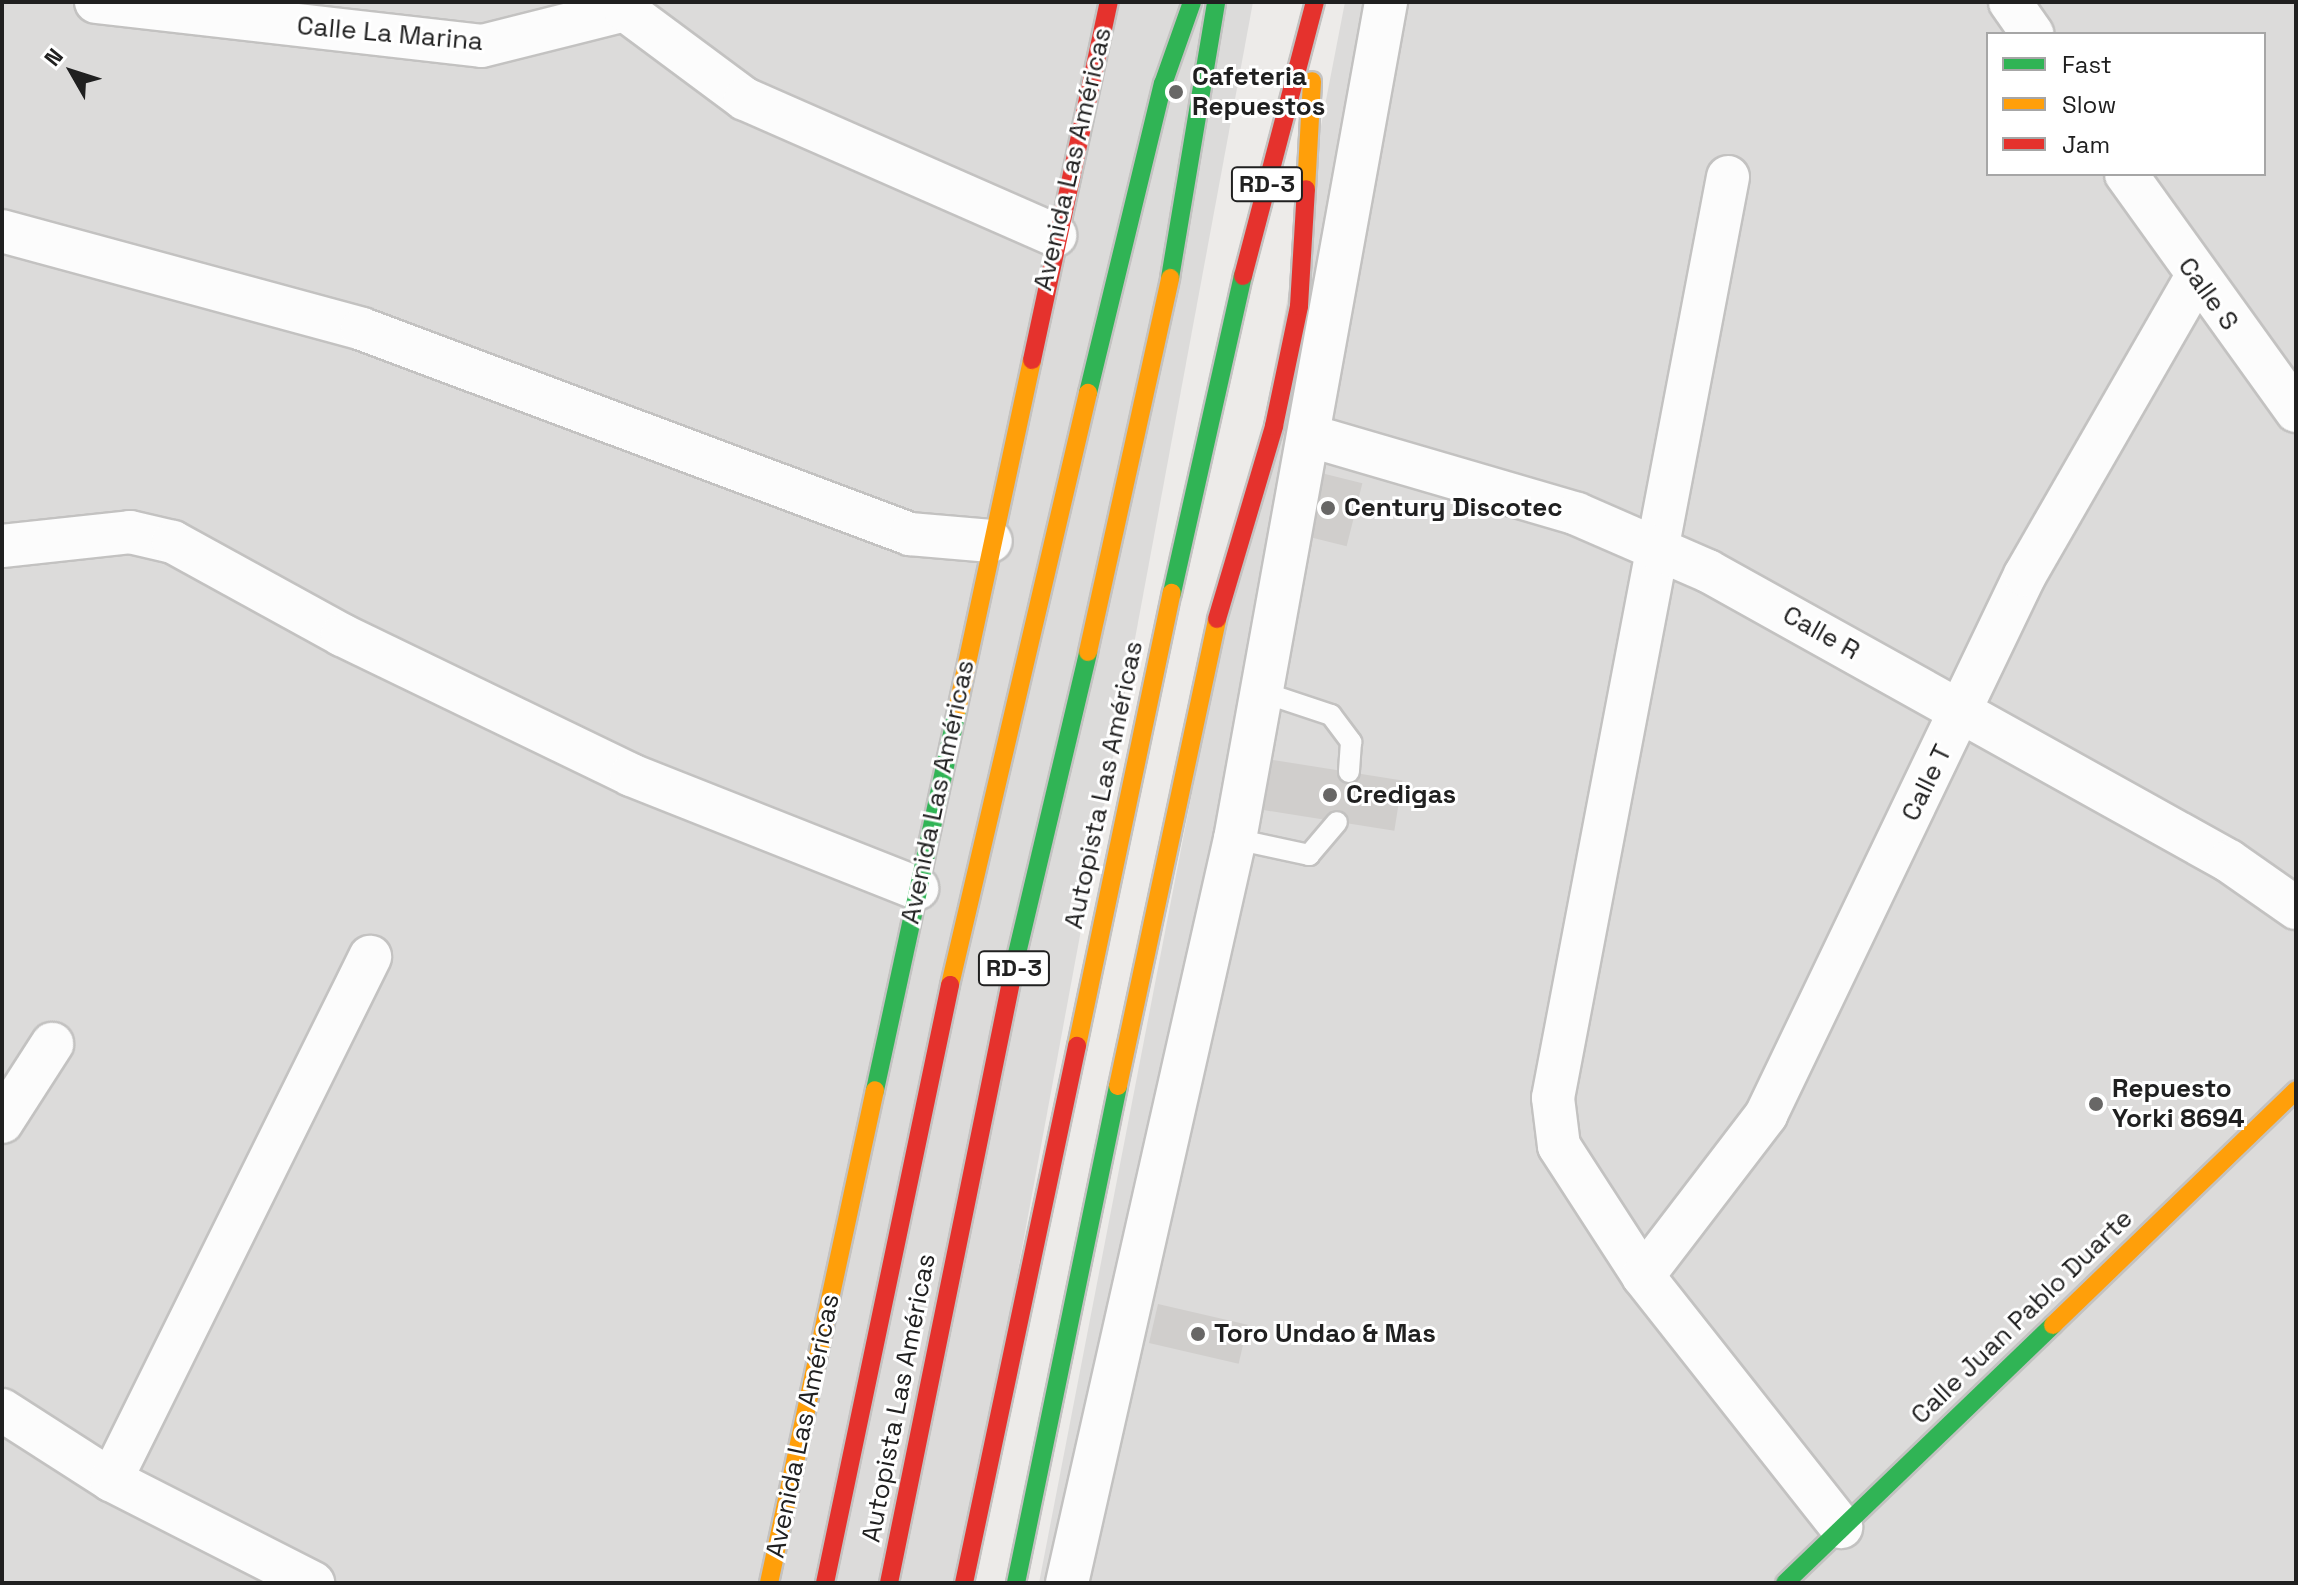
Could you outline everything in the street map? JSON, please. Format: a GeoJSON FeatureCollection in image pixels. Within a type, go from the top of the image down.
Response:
{"type":"FeatureCollection","features":[{"type":"Feature","properties":{"kind":"main road","name":"Avenida Las Américas"},"geometry":{"type":"LineString","coordinates":[[769,1583],[1055,235],[1109,2]]}},
{"type":"Feature","properties":{"kind":"main road"},"geometry":{"type":"LineString","coordinates":[[825,1583],[982,833],[1163,84],[1192,2]]}},
{"type":"Feature","properties":{"kind":"main road","name":"Autopista Las Américas"},"geometry":{"type":"LineString","coordinates":[[889,1583],[998,1034],[1157,356],[1216,2]]}},
{"type":"Feature","properties":{"kind":"main road"},"geometry":{"type":"LineString","coordinates":[[1016,1583],[1211,638],[1274,426],[1299,306],[1314,4]]}},
{"type":"Feature","properties":{"kind":"main road","name":"Autopista Las Américas"},"geometry":{"type":"LineString","coordinates":[[964,1583],[1219,367],[1314,4]]}},
{"type":"Feature","properties":{"kind":"main road","name":"Calle Juan Pablo Duarte"},"geometry":{"type":"LineString","coordinates":[[1785,1583],[2296,1090]]}},
{"type":"Feature","properties":{"kind":"street","name":"Calle La Marina"},"geometry":{"type":"LineString","coordinates":[[96,2],[482,46],[620,6],[745,99],[1055,235]]}},
{"type":"Feature","properties":{"kind":"street"},"geometry":{"type":"LineString","coordinates":[[1067,1583],[1235,839],[1259,691],[1311,436],[1386,2]]}},
{"type":"Feature","properties":{"kind":"street"},"geometry":{"type":"LineString","coordinates":[[2010,2],[2031,32]]}},
{"type":"Feature","properties":{"kind":"street","name":"Calle S"},"geometry":{"type":"LineString","coordinates":[[2127,176],[2196,278],[2296,411]]}},
{"type":"Feature","properties":{"kind":"street"},"geometry":{"type":"LineString","coordinates":[[1728,177],[1661,550],[1553,1098],[1559,1146],[1643,1276],[1841,1527]]}},
{"type":"Feature","properties":{"kind":"street"},"geometry":{"type":"LineString","coordinates":[[2,231],[362,329],[910,534],[991,541]]}},
{"type":"Feature","properties":{"kind":"street","name":"Calle T"},"geometry":{"type":"LineString","coordinates":[[1643,1276],[1766,1115],[1961,714],[2025,575],[2196,278]]}},
{"type":"Feature","properties":{"kind":"street","name":"Calle R"},"geometry":{"type":"LineString","coordinates":[[1311,436],[1577,514],[1661,550],[2229,861],[2296,908]]}},
{"type":"Feature","properties":{"kind":"street"},"geometry":{"type":"LineString","coordinates":[[2,546],[130,532],[173,542],[342,635],[631,775],[917,888]]}},
{"type":"Feature","properties":{"kind":"street"},"geometry":{"type":"LineString","coordinates":[[111,1480],[370,957]]}},
{"type":"Feature","properties":{"kind":"street"},"geometry":{"type":"LineString","coordinates":[[2,1122],[52,1044]]}},
{"type":"Feature","properties":{"kind":"street"},"geometry":{"type":"LineString","coordinates":[[2,1410],[111,1480],[313,1583]]}},
{"type":"Feature","properties":{"kind":"lane"},"geometry":{"type":"LineString","coordinates":[[1259,691],[1331,715],[1351,742],[1349,772]]}},
{"type":"Feature","properties":{"kind":"lane"},"geometry":{"type":"LineString","coordinates":[[1235,839],[1309,855],[1337,822]]}},
{"type":"Feature","properties":{"kind":"shaded area"},"geometry":{"type":"Polygon","coordinates":[[[2,2],[1253,2],[960,1583],[2,1583],[2,2]]]}},
{"type":"Feature","properties":{"kind":"shaded area"},"geometry":{"type":"Polygon","coordinates":[[[1345,2],[2296,2],[2296,1583],[1039,1583],[1345,2]]]}},
{"type":"Feature","properties":{"kind":"building","name":"Century Discotec"},"geometry":{"type":"Polygon","coordinates":[[[1309,470],[1362,483],[1347,546],[1293,533],[1309,470]]]}},
{"type":"Feature","properties":{"kind":"building","name":"Credigas"},"geometry":{"type":"Polygon","coordinates":[[[1267,759],[1402,780],[1394,831],[1259,809],[1267,759]]]}},
{"type":"Feature","properties":{"kind":"building","name":"Toro Undao & Mas"},"geometry":{"type":"Polygon","coordinates":[[[1158,1304],[1248,1325],[1239,1364],[1149,1343],[1158,1304]]]}},
{"type":"Feature","properties":{"kind":"traffic: fast"},"geometry":{"type":"LineString","coordinates":[[1088,393],[1163,84],[1192,2]]}},
{"type":"Feature","properties":{"kind":"traffic: fast"},"geometry":{"type":"LineString","coordinates":[[1170,278],[1216,2]]}},
{"type":"Feature","properties":{"kind":"traffic: fast"},"geometry":{"type":"LineString","coordinates":[[1172,593],[1243,276]]}},
{"type":"Feature","properties":{"kind":"traffic: fast"},"geometry":{"type":"LineString","coordinates":[[1015,962],[1088,652]]}},
{"type":"Feature","properties":{"kind":"traffic: fast"},"geometry":{"type":"LineString","coordinates":[[875,1090],[957,710]]}},
{"type":"Feature","properties":{"kind":"traffic: fast"},"geometry":{"type":"LineString","coordinates":[[1016,1583],[1118,1086]]}},
{"type":"Feature","properties":{"kind":"traffic: fast"},"geometry":{"type":"LineString","coordinates":[[1785,1583],[2053,1325]]}},
{"type":"Feature","properties":{"kind":"traffic: slow"},"geometry":{"type":"LineString","coordinates":[[1306,189],[1312,81]]}},
{"type":"Feature","properties":{"kind":"traffic: slow"},"geometry":{"type":"LineString","coordinates":[[1088,652],[1170,278]]}},
{"type":"Feature","properties":{"kind":"traffic: slow"},"geometry":{"type":"LineString","coordinates":[[957,710],[1032,360]]}},
{"type":"Feature","properties":{"kind":"traffic: slow"},"geometry":{"type":"LineString","coordinates":[[950,985],[1088,393]]}},
{"type":"Feature","properties":{"kind":"traffic: slow"},"geometry":{"type":"LineString","coordinates":[[1077,1046],[1172,593]]}},
{"type":"Feature","properties":{"kind":"traffic: slow"},"geometry":{"type":"LineString","coordinates":[[1118,1086],[1217,619]]}},
{"type":"Feature","properties":{"kind":"traffic: slow"},"geometry":{"type":"LineString","coordinates":[[769,1583],[875,1090]]}},
{"type":"Feature","properties":{"kind":"traffic: slow"},"geometry":{"type":"LineString","coordinates":[[2053,1325],[2296,1090]]}},
{"type":"Feature","properties":{"kind":"traffic: jam"},"geometry":{"type":"LineString","coordinates":[[1032,360],[1109,2]]}},
{"type":"Feature","properties":{"kind":"traffic: jam"},"geometry":{"type":"LineString","coordinates":[[1243,276],[1315,2]]}},
{"type":"Feature","properties":{"kind":"traffic: jam"},"geometry":{"type":"LineString","coordinates":[[1217,619],[1274,426],[1299,306],[1306,189]]}},
{"type":"Feature","properties":{"kind":"traffic: jam"},"geometry":{"type":"LineString","coordinates":[[889,1583],[1015,962]]}},
{"type":"Feature","properties":{"kind":"traffic: jam"},"geometry":{"type":"LineString","coordinates":[[825,1583],[950,985]]}},
{"type":"Feature","properties":{"kind":"traffic: jam"},"geometry":{"type":"LineString","coordinates":[[964,1583],[1077,1046]]}},
{"type":"Feature","properties":{"kind":"place","name":"Cafeteria Repuestos"},"geometry":{"type":"Point","coordinates":[1176,92]}},
{"type":"Feature","properties":{"kind":"place","name":"Century Discotec"},"geometry":{"type":"Point","coordinates":[1328,508]}},
{"type":"Feature","properties":{"kind":"place","name":"Credigas"},"geometry":{"type":"Point","coordinates":[1330,795]}},
{"type":"Feature","properties":{"kind":"place","name":"Repuesto Yorki 8694"},"geometry":{"type":"Point","coordinates":[2096,1104]}},
{"type":"Feature","properties":{"kind":"place","name":"Toro Undao & Mas"},"geometry":{"type":"Point","coordinates":[1198,1334]}}]}
